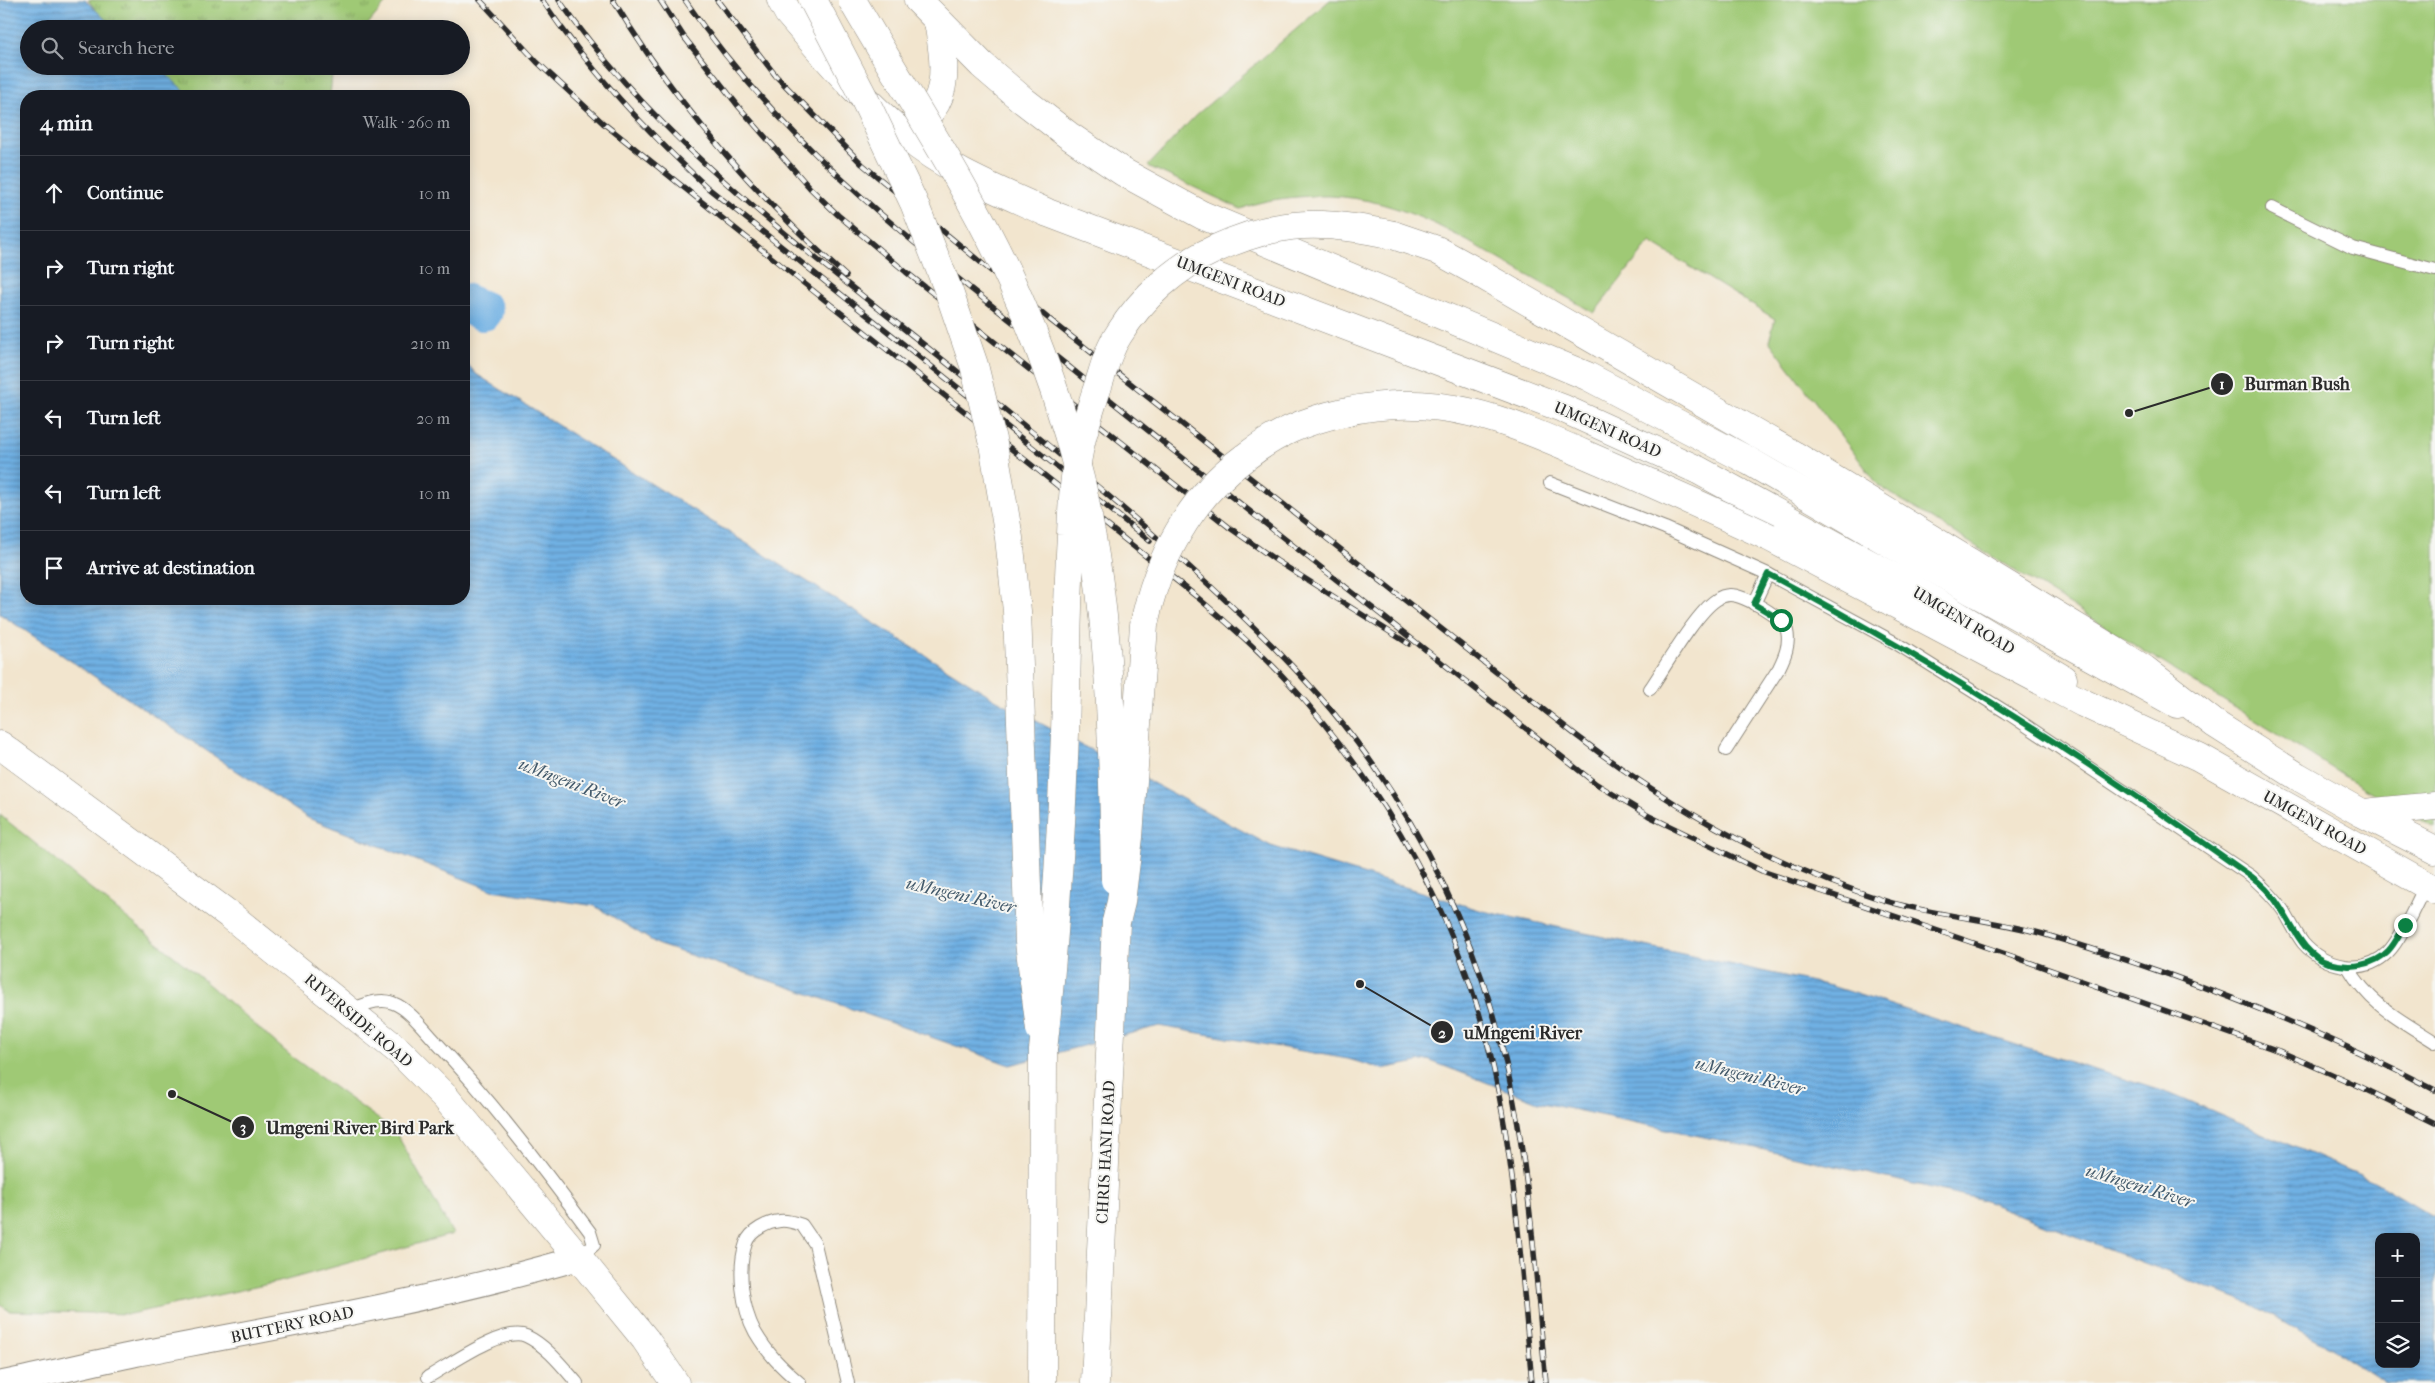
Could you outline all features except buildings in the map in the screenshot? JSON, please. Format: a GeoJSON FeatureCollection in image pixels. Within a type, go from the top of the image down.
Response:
{"type":"FeatureCollection","features":[{"type":"Feature","properties":{"kind":"main road","name":"UMGENI ROAD"},"geometry":{"type":"LineString","coordinates":[[780,0],[788,13],[850,86],[908,138],[950,166],[1048,213],[1562,408],[1698,470],[1901,582],[2064,680],[2431,888]]}},
{"type":"Feature","properties":{"kind":"main road"},"geometry":{"type":"LineString","coordinates":[[813,0],[864,98],[914,203],[949,292],[974,365],[993,444],[1009,538],[1017,611],[1029,942],[1043,1050]]}},
{"type":"Feature","properties":{"kind":"main road"},"geometry":{"type":"LineString","coordinates":[[852,0],[957,177],[1010,280],[1041,356],[1081,479],[1099,580],[1106,644],[1112,729],[1116,922]]}},
{"type":"Feature","properties":{"kind":"main road","name":"UMGENI ROAD"},"geometry":{"type":"LineString","coordinates":[[918,0],[982,65],[1024,101],[1068,135],[1131,177],[1202,215],[1587,376],[1749,461],[2014,614],[2215,724],[2297,776],[2362,813],[2435,850]]}},
{"type":"Feature","properties":{"kind":"main road"},"geometry":{"type":"LineString","coordinates":[[908,138],[934,106],[942,87],[943,56],[938,22]]}},
{"type":"Feature","properties":{"kind":"main road"},"geometry":{"type":"LineString","coordinates":[[1042,1383],[1043,1050],[1055,921],[1065,731],[1067,597],[1077,465],[1086,425],[1107,356],[1119,334],[1140,306],[1163,283],[1199,257],[1241,238],[1271,229],[1303,224],[1332,225],[1393,236],[1437,250],[1794,455],[2144,669],[2215,724]]}},
{"type":"Feature","properties":{"kind":"main road"},"geometry":{"type":"LineString","coordinates":[[1116,922],[1125,870],[1144,625],[1149,599],[1166,554],[1202,496],[1234,465],[1280,433],[1316,419],[1385,405],[1419,404],[1465,410],[1494,418],[1703,505],[1769,537],[2075,699],[2199,757]]}},
{"type":"Feature","properties":{"kind":"main road","name":"RIVERSIDE ROAD"},"geometry":{"type":"LineString","coordinates":[[0,744],[231,916],[400,1052],[445,1097],[579,1258],[646,1339],[675,1383]]}},
{"type":"Feature","properties":{"kind":"main road"},"geometry":{"type":"LineString","coordinates":[[2362,813],[2435,806]]}},
{"type":"Feature","properties":{"kind":"main road","name":"CHRIS HANI ROAD"},"geometry":{"type":"LineString","coordinates":[[1095,1383],[1116,922]]}},
{"type":"Feature","properties":{"kind":"street","name":"BUTTERY ROAD"},"geometry":{"type":"LineString","coordinates":[[3,1383],[316,1320],[522,1274],[579,1258]]}},
{"type":"Feature","properties":{"kind":"lane"},"geometry":{"type":"LineString","coordinates":[[2272,208],[2353,248],[2435,270]]}},
{"type":"Feature","properties":{"kind":"lane"},"geometry":{"type":"LineString","coordinates":[[1550,483],[1665,528],[1768,574],[1894,642],[1998,707],[2206,844],[2264,888],[2284,913],[2302,942],[2318,958],[2329,963],[2348,967],[2379,960],[2389,950],[2431,888]]}},
{"type":"Feature","properties":{"kind":"lane"},"geometry":{"type":"LineString","coordinates":[[1754,604],[1768,574]]}},
{"type":"Feature","properties":{"kind":"lane"},"geometry":{"type":"LineString","coordinates":[[1650,689],[1705,608],[1724,596],[1731,595],[1754,604],[1781,620],[1787,631],[1788,644],[1780,668],[1726,750]]}},
{"type":"Feature","properties":{"kind":"lane"},"geometry":{"type":"LineString","coordinates":[[2348,967],[2358,985],[2377,1004],[2435,1042]]}},
{"type":"Feature","properties":{"kind":"lane"},"geometry":{"type":"LineString","coordinates":[[800,1383],[777,1364],[754,1331],[745,1302],[741,1274],[746,1241],[762,1226],[781,1220],[802,1225],[815,1244],[848,1383]]}},
{"type":"Feature","properties":{"kind":"lane"},"geometry":{"type":"LineString","coordinates":[[428,1377],[487,1343],[511,1334],[524,1335],[538,1344],[577,1383]]}},
{"type":"Feature","properties":{"kind":"green space"},"geometry":{"type":"Polygon","coordinates":[[[88,0],[388,0],[371,20],[104,20],[88,0]]]}},
{"type":"Feature","properties":{"kind":"green space"},"geometry":{"type":"Polygon","coordinates":[[[1330,0],[2435,0],[2435,828],[2364,788],[1879,486],[1769,341],[1775,319],[1650,242],[1594,313],[1457,236],[1408,212],[1356,198],[1327,196],[1275,200],[1241,209],[1148,166],[1195,116],[1330,0]]]}},
{"type":"Feature","properties":{"kind":"green space"},"geometry":{"type":"Polygon","coordinates":[[[149,75],[332,75],[331,90],[161,90],[149,75]]]}},
{"type":"Feature","properties":{"kind":"green space"},"geometry":{"type":"Polygon","coordinates":[[[0,815],[201,978],[292,1057],[395,1131],[453,1234],[283,1281],[130,1314],[10,1311],[0,1305],[0,815]]]}},
{"type":"Feature","properties":{"kind":"water"},"geometry":{"type":"Polygon","coordinates":[[[0,0],[85,0],[106,20],[20,20],[20,75],[167,75],[183,90],[20,90],[20,605],[470,605],[470,367],[476,374],[995,699],[1271,846],[1483,911],[1831,986],[2171,1094],[2374,1181],[2435,1217],[2435,1383],[2386,1383],[2341,1354],[2253,1305],[1979,1199],[1756,1148],[1538,1102],[1428,1060],[1382,1069],[1348,1059],[1159,1026],[1010,1065],[795,989],[659,945],[595,906],[492,890],[308,818],[0,614],[0,0]]]}},
{"type":"Feature","properties":{"kind":"waterway"},"geometry":{"type":"LineString","coordinates":[[470,306],[483,311]]}},
{"type":"Feature","properties":{"kind":"railway"},"geometry":{"type":"LineString","coordinates":[[480,0],[537,62],[603,123],[1221,617],[1288,682],[1357,767],[1388,813],[1416,860],[1461,960],[1479,1013],[1501,1105],[1513,1184],[1532,1383]]}},
{"type":"Feature","properties":{"kind":"railway"},"geometry":{"type":"LineString","coordinates":[[542,0],[579,51],[619,98],[708,188],[1150,541]]}},
{"type":"Feature","properties":{"kind":"railway"},"geometry":{"type":"LineString","coordinates":[[559,0],[597,50],[679,140],[769,220],[1044,442],[1173,552],[1280,653],[1329,708],[1374,766],[1393,794],[1428,854],[1458,916],[1483,980],[1493,1013],[1505,1058],[1522,1150],[1546,1383]]}},
{"type":"Feature","properties":{"kind":"railway"},"geometry":{"type":"LineString","coordinates":[[613,0],[663,76],[719,147],[780,213],[846,276]]}},
{"type":"Feature","properties":{"kind":"railway"},"geometry":{"type":"LineString","coordinates":[[660,0],[684,37],[739,107],[810,188],[838,215],[906,272],[1230,528],[1277,561],[1409,644]]}},
{"type":"Feature","properties":{"kind":"railway"},"geometry":{"type":"LineString","coordinates":[[685,0],[725,54],[768,105],[814,153],[862,198],[963,283],[1595,783],[1649,816],[1762,871],[2003,953],[2279,1051],[2359,1086],[2435,1123]]}},
{"type":"Feature","properties":{"kind":"railway"},"geometry":{"type":"LineString","coordinates":[[717,0],[776,76],[862,164],[1049,319],[1577,736],[1649,787],[1724,832],[1764,852],[1844,887],[1905,906],[2043,934],[2193,983],[2291,1022],[2388,1066],[2435,1090]]}},
{"type":"Feature","properties":{"kind":"place","name":"Burman Bush"},"geometry":{"type":"Point","coordinates":[2129,413]}},
{"type":"Feature","properties":{"kind":"place","name":"uMngeni River"},"geometry":{"type":"Point","coordinates":[1360,984]}},
{"type":"Feature","properties":{"kind":"place","name":"Umgeni River Bird Park"},"geometry":{"type":"Point","coordinates":[172,1094]}},
{"type":"Feature","properties":{"kind":"route"},"geometry":{"type":"LineString","coordinates":[[1781,620],[1754,604],[1768,574],[1894,642],[2006,712],[2252,876],[2272,896],[2302,942],[2318,958],[2329,963],[2348,967],[2379,960],[2389,950],[2405,925]]}}]}
